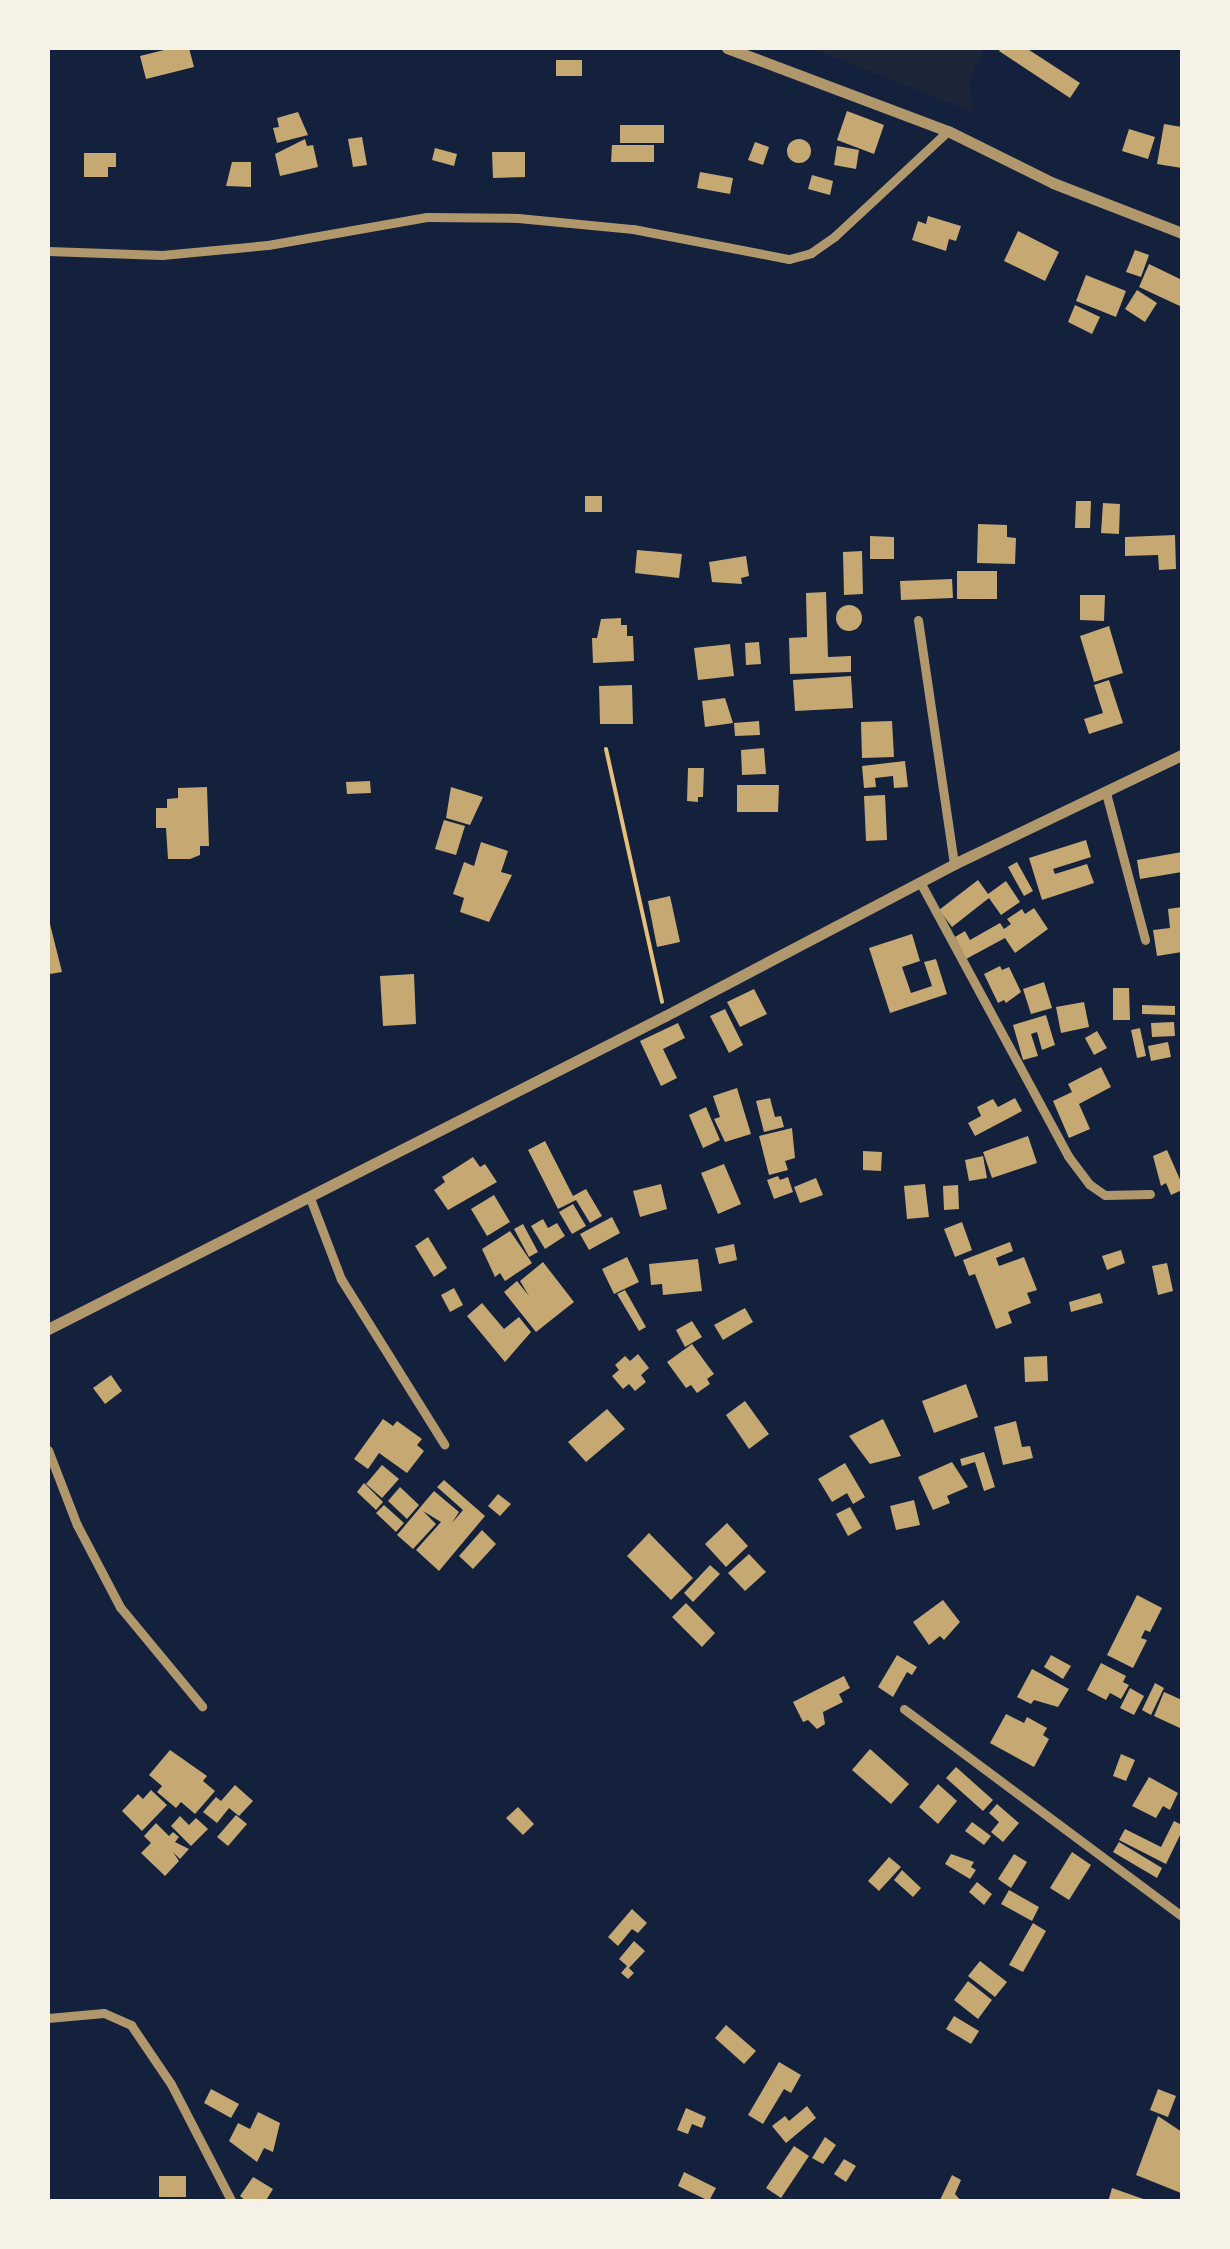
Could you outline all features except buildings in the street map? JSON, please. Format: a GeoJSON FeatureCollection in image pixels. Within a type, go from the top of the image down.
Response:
{"type":"FeatureCollection","features":[{"type":"Feature","properties":{"kind":"street"},"geometry":{"type":"LineString","coordinates":[[727,48],[948,131],[1053,183],[1182,233]]}},
{"type":"Feature","properties":{"kind":"street"},"geometry":{"type":"LineString","coordinates":[[48,251],[162,254],[320,238],[427,216],[500,217],[633,229],[789,259],[811,252],[835,236],[948,131]]}},
{"type":"Feature","properties":{"kind":"street"},"geometry":{"type":"LineString","coordinates":[[918,620],[954,864]]}},
{"type":"Feature","properties":{"kind":"street"},"geometry":{"type":"LineString","coordinates":[[48,1329],[665,1016],[954,864],[1182,755]]}},
{"type":"Feature","properties":{"kind":"street"},"geometry":{"type":"LineString","coordinates":[[1106,793],[1144,940]]}},
{"type":"Feature","properties":{"kind":"street"},"geometry":{"type":"LineString","coordinates":[[920,882],[1079,1170],[1106,1195],[1150,1194]]}},
{"type":"Feature","properties":{"kind":"street"},"geometry":{"type":"LineString","coordinates":[[310,1198],[341,1279],[444,1444]]}},
{"type":"Feature","properties":{"kind":"street"},"geometry":{"type":"LineString","coordinates":[[48,1450],[77,1526],[120,1607],[145,1642],[202,1706]]}},
{"type":"Feature","properties":{"kind":"street"},"geometry":{"type":"LineString","coordinates":[[904,1709],[1182,1916]]}},
{"type":"Feature","properties":{"kind":"street"},"geometry":{"type":"LineString","coordinates":[[48,2018],[104,2013],[131,2025],[171,2084],[232,2202]]}},
{"type":"Feature","properties":{"kind":"path"},"geometry":{"type":"LineString","coordinates":[[606,749],[665,1016]]}},
{"type":"Feature","properties":{"kind":"shaded area"},"geometry":{"type":"Polygon","coordinates":[[[811,48],[985,48],[969,81],[973,112],[811,48]]]}}]}
